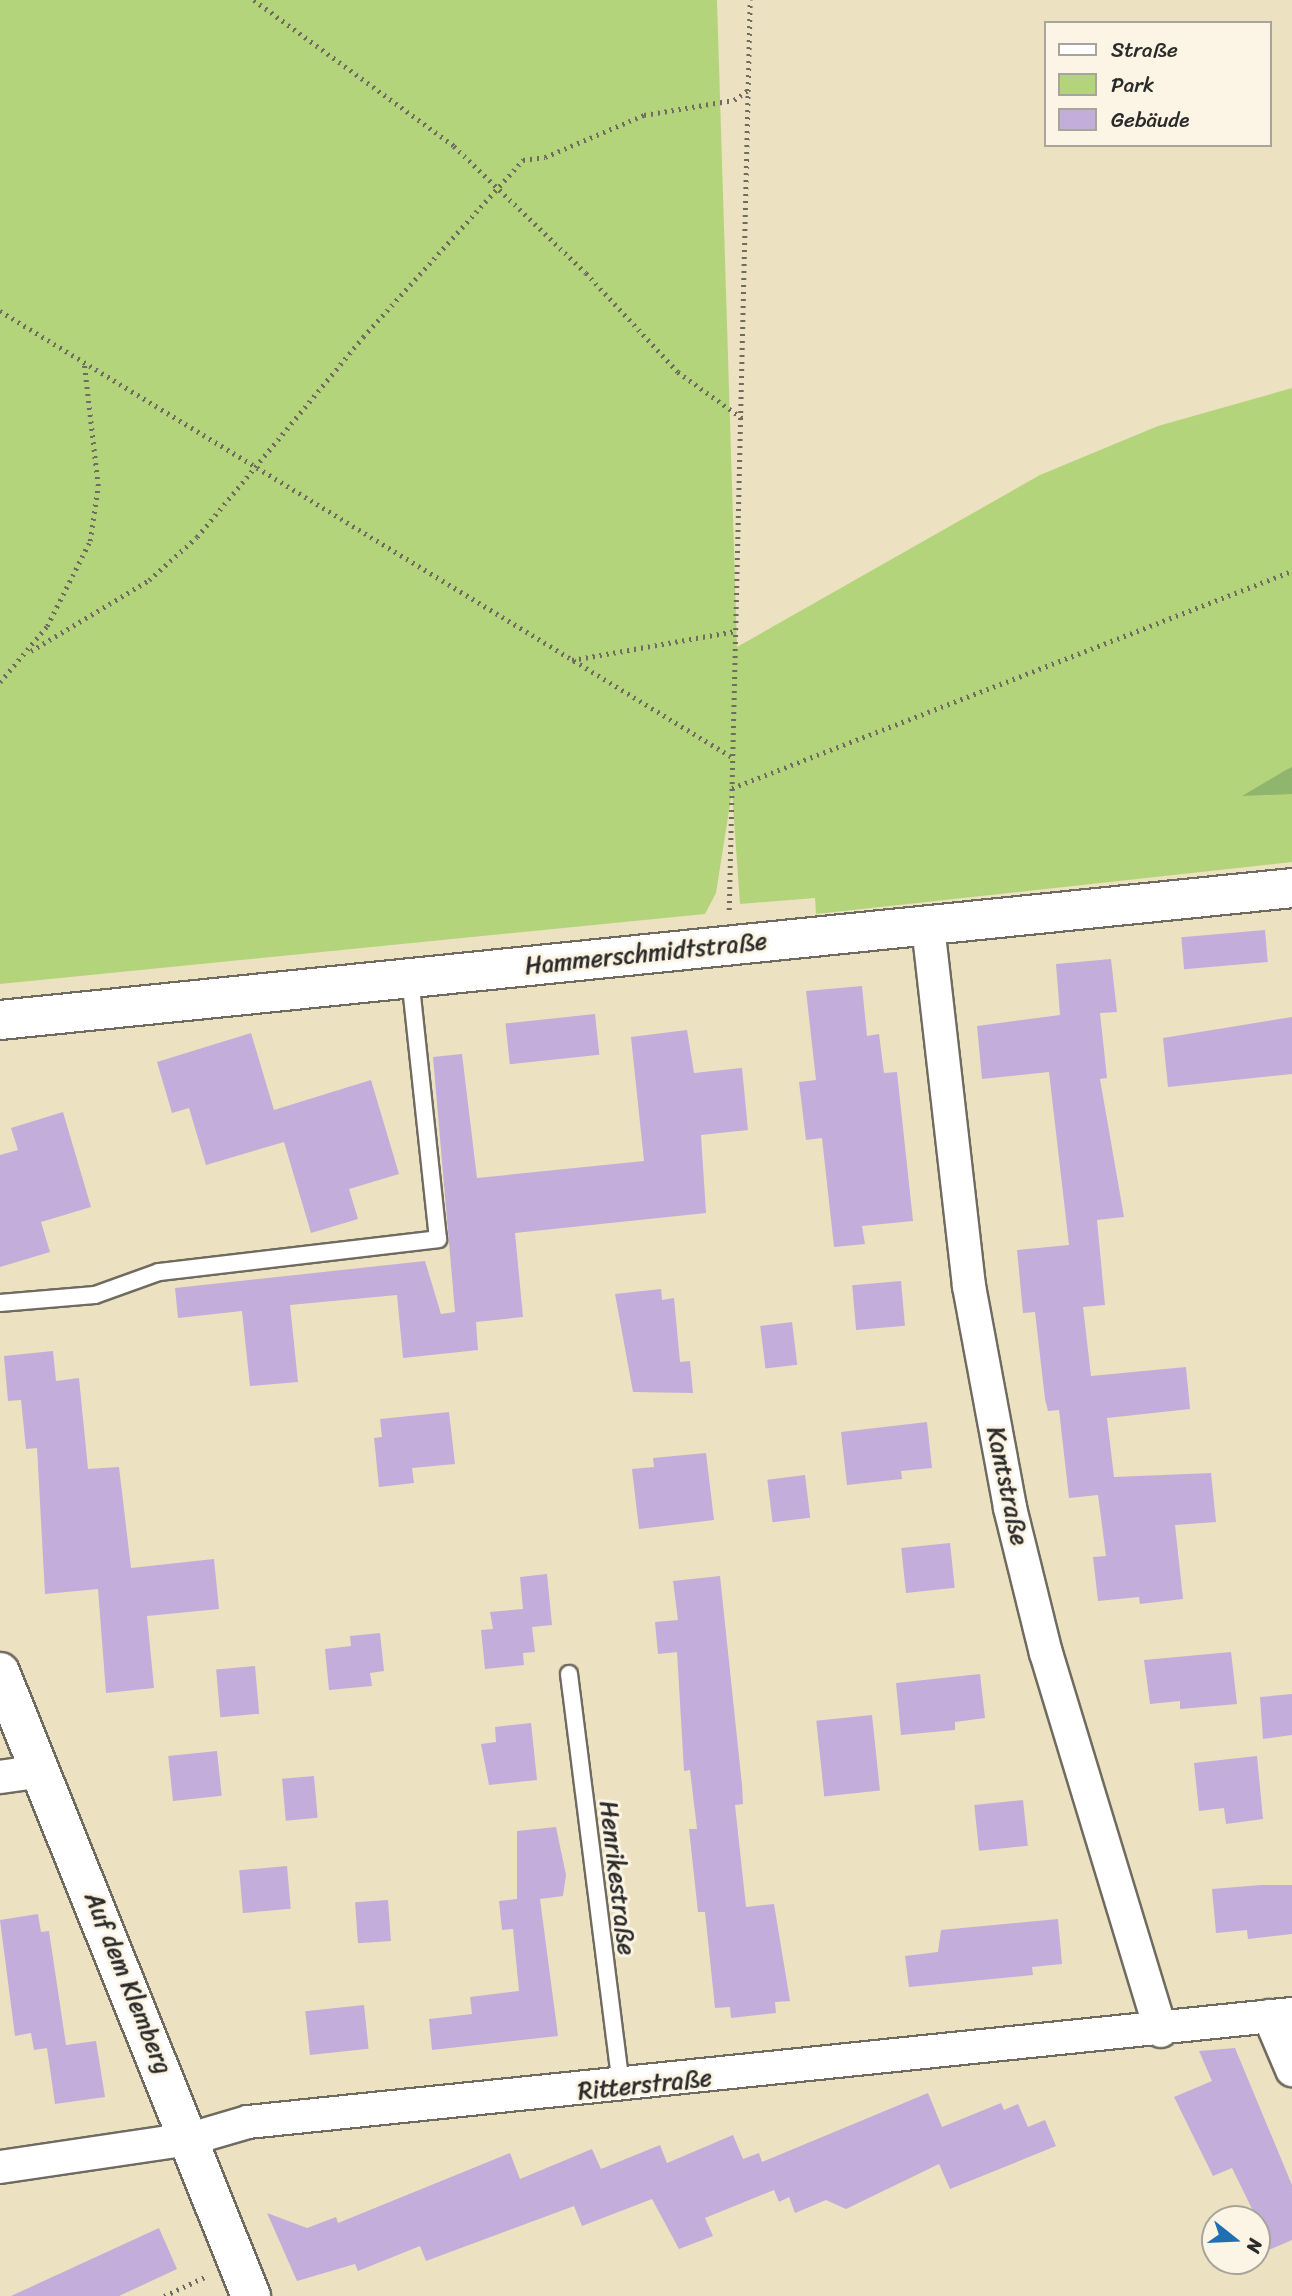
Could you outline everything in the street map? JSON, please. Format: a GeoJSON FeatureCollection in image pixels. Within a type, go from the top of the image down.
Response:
{"type":"FeatureCollection","features":[{"type":"Feature","properties":{"kind":"street","name":"Hammerschmidtstraße"},"geometry":{"type":"LineString","coordinates":[[0,1020],[1292,888]]}},
{"type":"Feature","properties":{"kind":"street","name":"Kantstraße"},"geometry":{"type":"LineString","coordinates":[[928,926],[969,1286],[1010,1508],[1046,1653],[1161,2031]]}},
{"type":"Feature","properties":{"kind":"street","name":"Auf dem Klemberg"},"geometry":{"type":"LineString","coordinates":[[0,1672],[251,2296]]}},
{"type":"Feature","properties":{"kind":"street"},"geometry":{"type":"LineString","coordinates":[[0,1777],[42,1771]]}},
{"type":"Feature","properties":{"kind":"street","name":"Ritterstraße"},"geometry":{"type":"LineString","coordinates":[[0,2167],[190,2139],[248,2122],[621,2088],[1161,2031],[1280,2015]]}},
{"type":"Feature","properties":{"kind":"street"},"geometry":{"type":"LineString","coordinates":[[1280,2015],[1292,2070]]}},
{"type":"Feature","properties":{"kind":"lane"},"geometry":{"type":"LineString","coordinates":[[0,1303],[95,1295],[159,1272],[438,1238],[410,978]]}},
{"type":"Feature","properties":{"kind":"lane","name":"Henrikestraße"},"geometry":{"type":"LineString","coordinates":[[569,1674],[621,2088]]}},
{"type":"Feature","properties":{"kind":"path"},"geometry":{"type":"LineString","coordinates":[[254,0],[333,52],[496,185],[678,372],[741,418]]}},
{"type":"Feature","properties":{"kind":"path"},"geometry":{"type":"LineString","coordinates":[[728,946],[750,0]]}},
{"type":"Feature","properties":{"kind":"path"},"geometry":{"type":"LineString","coordinates":[[0,682],[31,651],[149,580],[197,537],[496,185],[523,160],[545,158],[644,115],[734,100],[748,91]]}},
{"type":"Feature","properties":{"kind":"path"},"geometry":{"type":"LineString","coordinates":[[0,311],[733,758]]}},
{"type":"Feature","properties":{"kind":"path"},"geometry":{"type":"LineString","coordinates":[[31,651],[90,541],[98,486],[83,362]]}},
{"type":"Feature","properties":{"kind":"path"},"geometry":{"type":"LineString","coordinates":[[732,788],[1292,571]]}},
{"type":"Feature","properties":{"kind":"path"},"geometry":{"type":"LineString","coordinates":[[572,660],[737,631]]}},
{"type":"Feature","properties":{"kind":"green space"},"geometry":{"type":"Polygon","coordinates":[[[0,0],[717,0],[737,647],[1040,475],[1158,426],[1292,388],[1292,862],[816,914],[815,898],[740,904],[732,792],[716,893],[705,914],[0,984],[0,0]]]}},
{"type":"Feature","properties":{"kind":"green space"},"geometry":{"type":"Polygon","coordinates":[[[1292,767],[1292,794],[1242,796],[1286,770],[1292,767]]]}},
{"type":"Feature","properties":{"kind":"building"},"geometry":{"type":"Polygon","coordinates":[[[1265,930],[1268,962],[1184,969],[1181,937],[1265,930]]]}},
{"type":"Feature","properties":{"kind":"building"},"geometry":{"type":"Polygon","coordinates":[[[1111,959],[1117,1012],[1100,1013],[1107,1078],[1100,1079],[1124,1217],[1097,1220],[1105,1305],[1083,1307],[1091,1376],[1186,1367],[1190,1409],[1107,1418],[1114,1477],[1211,1473],[1216,1522],[1175,1525],[1183,1599],[1140,1604],[1139,1597],[1098,1601],[1093,1557],[1106,1556],[1098,1495],[1069,1498],[1059,1410],[1048,1411],[1045,1399],[1035,1312],[1023,1313],[1017,1250],[1069,1245],[1049,1072],[982,1079],[977,1026],[1060,1015],[1056,964],[1111,959]]]}},
{"type":"Feature","properties":{"kind":"building"},"geometry":{"type":"Polygon","coordinates":[[[862,986],[867,1036],[879,1034],[884,1073],[897,1072],[913,1221],[862,1226],[865,1244],[834,1247],[822,1138],[806,1140],[799,1082],[816,1080],[806,991],[862,986]]]}},
{"type":"Feature","properties":{"kind":"building"},"geometry":{"type":"Polygon","coordinates":[[[595,1014],[599,1055],[510,1064],[505,1023],[595,1014]]]}},
{"type":"Feature","properties":{"kind":"building"},"geometry":{"type":"Polygon","coordinates":[[[1292,1017],[1292,1074],[1168,1087],[1163,1038],[1292,1017]]]}},
{"type":"Feature","properties":{"kind":"building"},"geometry":{"type":"Polygon","coordinates":[[[687,1030],[694,1073],[742,1068],[748,1130],[701,1135],[706,1213],[515,1233],[523,1317],[476,1322],[478,1350],[403,1358],[397,1295],[290,1305],[298,1382],[250,1386],[242,1311],[178,1318],[175,1288],[425,1261],[441,1314],[455,1312],[433,1057],[462,1054],[477,1178],[644,1161],[631,1037],[687,1030]]]}},
{"type":"Feature","properties":{"kind":"building"},"geometry":{"type":"Polygon","coordinates":[[[251,1033],[274,1110],[371,1080],[399,1174],[349,1189],[358,1219],[311,1233],[284,1142],[206,1165],[189,1108],[172,1113],[157,1062],[251,1033]]]}},
{"type":"Feature","properties":{"kind":"building"},"geometry":{"type":"Polygon","coordinates":[[[63,1112],[91,1207],[41,1222],[50,1252],[0,1267],[0,1155],[18,1150],[11,1128],[63,1112]]]}},
{"type":"Feature","properties":{"kind":"building"},"geometry":{"type":"Polygon","coordinates":[[[901,1281],[905,1326],[856,1330],[852,1285],[901,1281]]]}},
{"type":"Feature","properties":{"kind":"building"},"geometry":{"type":"Polygon","coordinates":[[[661,1289],[662,1300],[674,1298],[680,1362],[690,1361],[693,1393],[633,1392],[615,1294],[661,1289]]]}},
{"type":"Feature","properties":{"kind":"building"},"geometry":{"type":"Polygon","coordinates":[[[792,1322],[797,1365],[765,1369],[760,1326],[792,1322]]]}},
{"type":"Feature","properties":{"kind":"building"},"geometry":{"type":"Polygon","coordinates":[[[53,1351],[56,1381],[79,1378],[88,1469],[119,1467],[131,1568],[214,1559],[219,1609],[147,1616],[154,1688],[106,1693],[98,1589],[45,1594],[37,1448],[26,1449],[21,1400],[8,1401],[4,1356],[53,1351]]]}},
{"type":"Feature","properties":{"kind":"building"},"geometry":{"type":"Polygon","coordinates":[[[449,1412],[455,1464],[412,1468],[414,1483],[379,1487],[374,1438],[382,1437],[380,1419],[449,1412]]]}},
{"type":"Feature","properties":{"kind":"building"},"geometry":{"type":"Polygon","coordinates":[[[927,1422],[932,1468],[901,1471],[902,1479],[847,1485],[841,1432],[927,1422]]]}},
{"type":"Feature","properties":{"kind":"building"},"geometry":{"type":"Polygon","coordinates":[[[706,1453],[714,1520],[639,1529],[632,1469],[654,1467],[653,1458],[706,1453]]]}},
{"type":"Feature","properties":{"kind":"building"},"geometry":{"type":"Polygon","coordinates":[[[805,1475],[810,1518],[773,1522],[767,1480],[805,1475]]]}},
{"type":"Feature","properties":{"kind":"building"},"geometry":{"type":"Polygon","coordinates":[[[950,1543],[955,1588],[906,1593],[901,1548],[950,1543]]]}},
{"type":"Feature","properties":{"kind":"building"},"geometry":{"type":"Polygon","coordinates":[[[547,1574],[552,1625],[532,1627],[535,1652],[523,1653],[524,1665],[485,1669],[481,1630],[493,1629],[490,1612],[523,1609],[520,1577],[547,1574]]]}},
{"type":"Feature","properties":{"kind":"building"},"geometry":{"type":"Polygon","coordinates":[[[720,1576],[742,1785],[743,1804],[735,1805],[746,1907],[774,1904],[790,2001],[775,2002],[776,2013],[731,2018],[730,2007],[715,2008],[705,1912],[698,1912],[689,1829],[697,1829],[690,1770],[684,1771],[677,1652],[658,1654],[655,1622],[678,1620],[673,1581],[720,1576]]]}},
{"type":"Feature","properties":{"kind":"building"},"geometry":{"type":"Polygon","coordinates":[[[380,1633],[384,1671],[370,1673],[372,1686],[329,1690],[325,1649],[351,1646],[350,1636],[380,1633]]]}},
{"type":"Feature","properties":{"kind":"building"},"geometry":{"type":"Polygon","coordinates":[[[1231,1652],[1237,1704],[1180,1709],[1180,1701],[1150,1704],[1144,1660],[1231,1652]]]}},
{"type":"Feature","properties":{"kind":"building"},"geometry":{"type":"Polygon","coordinates":[[[255,1666],[259,1714],[220,1717],[216,1669],[255,1666]]]}},
{"type":"Feature","properties":{"kind":"building"},"geometry":{"type":"Polygon","coordinates":[[[980,1674],[985,1718],[955,1722],[955,1730],[901,1735],[896,1683],[980,1674]]]}},
{"type":"Feature","properties":{"kind":"building"},"geometry":{"type":"Polygon","coordinates":[[[1292,1694],[1292,1735],[1263,1739],[1260,1697],[1292,1694]]]}},
{"type":"Feature","properties":{"kind":"building"},"geometry":{"type":"Polygon","coordinates":[[[872,1715],[880,1791],[824,1796],[816,1721],[872,1715]]]}},
{"type":"Feature","properties":{"kind":"building"},"geometry":{"type":"Polygon","coordinates":[[[531,1723],[537,1780],[489,1785],[481,1744],[496,1742],[495,1727],[531,1723]]]}},
{"type":"Feature","properties":{"kind":"building"},"geometry":{"type":"Polygon","coordinates":[[[217,1751],[222,1796],[173,1801],[168,1756],[217,1751]]]}},
{"type":"Feature","properties":{"kind":"building"},"geometry":{"type":"Polygon","coordinates":[[[1257,1756],[1263,1819],[1226,1824],[1224,1808],[1199,1811],[1194,1763],[1257,1756]]]}},
{"type":"Feature","properties":{"kind":"building"},"geometry":{"type":"Polygon","coordinates":[[[314,1776],[318,1818],[286,1821],[282,1779],[314,1776]]]}},
{"type":"Feature","properties":{"kind":"building"},"geometry":{"type":"Polygon","coordinates":[[[1023,1800],[1028,1846],[979,1851],[974,1805],[1023,1800]]]}},
{"type":"Feature","properties":{"kind":"building"},"geometry":{"type":"Polygon","coordinates":[[[556,1827],[566,1875],[563,1896],[540,1899],[558,2036],[432,2050],[429,2019],[472,2014],[470,1997],[519,1991],[513,1929],[502,1930],[499,1901],[517,1899],[517,1831],[556,1827]]]}},
{"type":"Feature","properties":{"kind":"building"},"geometry":{"type":"Polygon","coordinates":[[[287,1866],[291,1909],[243,1913],[239,1870],[287,1866]]]}},
{"type":"Feature","properties":{"kind":"building"},"geometry":{"type":"Polygon","coordinates":[[[1292,1885],[1292,1934],[1248,1939],[1247,1930],[1216,1933],[1212,1889],[1292,1885]]]}},
{"type":"Feature","properties":{"kind":"building"},"geometry":{"type":"Polygon","coordinates":[[[388,1900],[391,1941],[358,1943],[355,1902],[388,1900]]]}},
{"type":"Feature","properties":{"kind":"building"},"geometry":{"type":"Polygon","coordinates":[[[38,1914],[41,1932],[49,1931],[66,2045],[96,2041],[105,2097],[55,2104],[47,2048],[34,2050],[31,2033],[15,2036],[0,1920],[38,1914]]]}},
{"type":"Feature","properties":{"kind":"building"},"geometry":{"type":"Polygon","coordinates":[[[1058,1919],[1062,1964],[1032,1967],[1033,1975],[909,1987],[905,1956],[938,1952],[941,1930],[1058,1919]]]}},
{"type":"Feature","properties":{"kind":"building"},"geometry":{"type":"Polygon","coordinates":[[[364,2005],[369,2049],[310,2055],[305,2011],[364,2005]]]}},
{"type":"Feature","properties":{"kind":"building"},"geometry":{"type":"Polygon","coordinates":[[[1235,2048],[1292,2185],[1292,2240],[1271,2249],[1271,2205],[1250,2205],[1232,2168],[1213,2176],[1174,2097],[1212,2081],[1199,2051],[1235,2048]]]}},
{"type":"Feature","properties":{"kind":"building"},"geometry":{"type":"Polygon","coordinates":[[[928,2093],[942,2127],[1001,2103],[1004,2110],[1018,2104],[1028,2127],[1045,2120],[1056,2146],[950,2189],[939,2164],[846,2209],[826,2200],[795,2213],[789,2197],[779,2202],[774,2190],[705,2218],[713,2236],[679,2249],[652,2199],[582,2226],[574,2206],[426,2261],[420,2246],[358,2271],[355,2264],[297,2281],[267,2213],[307,2228],[336,2217],[338,2223],[510,2153],[520,2179],[592,2149],[601,2169],[660,2145],[667,2163],[733,2135],[743,2159],[759,2153],[762,2162],[928,2093]]]}},
{"type":"Feature","properties":{"kind":"building"},"geometry":{"type":"Polygon","coordinates":[[[159,2228],[177,2269],[119,2296],[11,2296],[159,2228]]]}}]}
